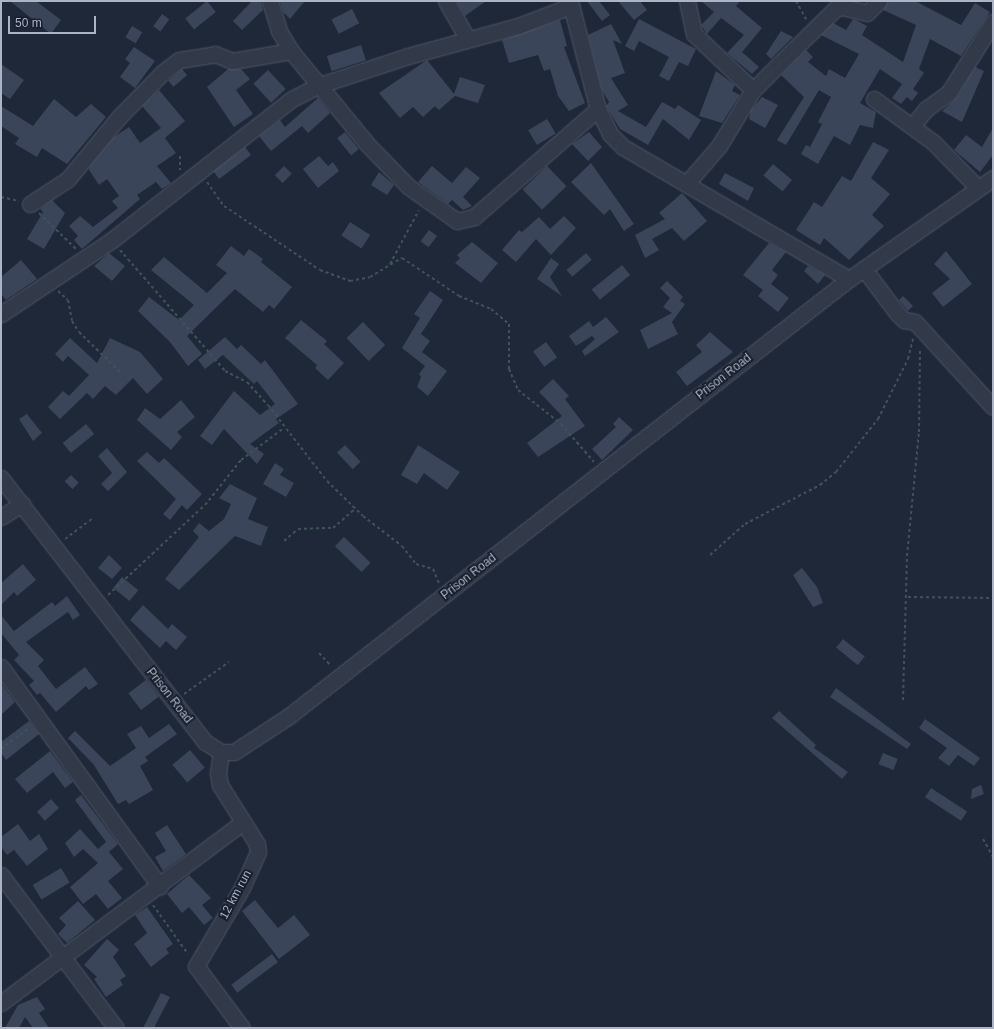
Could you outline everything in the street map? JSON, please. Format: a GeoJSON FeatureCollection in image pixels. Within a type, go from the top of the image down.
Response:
{"type":"FeatureCollection","features":[{"type":"Feature","properties":{"kind":"street"},"geometry":{"type":"LineString","coordinates":[[270,1],[279,31],[291,52],[388,168],[424,199],[447,216],[467,221],[598,109]]}},
{"type":"Feature","properties":{"kind":"street"},"geometry":{"type":"LineString","coordinates":[[446,1],[467,38]]}},
{"type":"Feature","properties":{"kind":"street"},"geometry":{"type":"LineString","coordinates":[[687,1],[694,34],[753,90]]}},
{"type":"Feature","properties":{"kind":"street"},"geometry":{"type":"LineString","coordinates":[[687,183],[719,146],[753,90],[813,31],[840,7],[867,12],[879,1]]}},
{"type":"Feature","properties":{"kind":"street"},"geometry":{"type":"LineString","coordinates":[[1,314],[50,283],[112,240],[285,102],[320,85],[467,38],[518,26],[570,3],[598,109],[610,134],[623,147],[849,279]]}},
{"type":"Feature","properties":{"kind":"street"},"geometry":{"type":"LineString","coordinates":[[913,125],[926,109],[949,92],[993,22]]}},
{"type":"Feature","properties":{"kind":"street"},"geometry":{"type":"LineString","coordinates":[[30,204],[68,179],[119,117],[163,72],[179,60],[214,54],[232,62],[291,52]]}},
{"type":"Feature","properties":{"kind":"street"},"geometry":{"type":"LineString","coordinates":[[874,99],[913,125],[978,188]]}},
{"type":"Feature","properties":{"kind":"street","name":"Prison Road"},"geometry":{"type":"LineString","coordinates":[[1,478],[205,742],[221,752],[242,748],[340,676],[445,595],[849,279],[993,178]]}},
{"type":"Feature","properties":{"kind":"street"},"geometry":{"type":"LineString","coordinates":[[864,269],[897,313],[904,320],[914,322],[993,407]]}},
{"type":"Feature","properties":{"kind":"street"},"geometry":{"type":"LineString","coordinates":[[1,517],[22,504]]}},
{"type":"Feature","properties":{"kind":"street"},"geometry":{"type":"LineString","coordinates":[[1,667],[41,719],[160,887]]}},
{"type":"Feature","properties":{"kind":"street","name":"12 km run"},"geometry":{"type":"LineString","coordinates":[[196,966],[243,886],[258,852],[257,844],[220,785],[218,772],[221,752]]}},
{"type":"Feature","properties":{"kind":"street"},"geometry":{"type":"LineString","coordinates":[[1,1003],[147,897],[242,822]]}},
{"type":"Feature","properties":{"kind":"street"},"geometry":{"type":"LineString","coordinates":[[1,875],[65,957],[116,1028]]}},
{"type":"Feature","properties":{"kind":"street"},"geometry":{"type":"LineString","coordinates":[[196,966],[242,1028]]}},
{"type":"Feature","properties":{"kind":"path"},"geometry":{"type":"LineString","coordinates":[[796,1],[813,31]]}},
{"type":"Feature","properties":{"kind":"path"},"geometry":{"type":"LineString","coordinates":[[200,171],[224,206],[320,270],[350,281],[370,277],[402,258],[459,296],[491,309],[509,324],[509,369],[518,390],[561,424],[603,472]]}},
{"type":"Feature","properties":{"kind":"path"},"geometry":{"type":"LineString","coordinates":[[1,197],[30,204],[85,258]]}},
{"type":"Feature","properties":{"kind":"path"},"geometry":{"type":"LineString","coordinates":[[389,265],[424,199]]}},
{"type":"Feature","properties":{"kind":"path"},"geometry":{"type":"LineString","coordinates":[[112,240],[225,371],[247,382],[308,460],[355,509],[402,546],[416,564],[433,569],[445,595]]}},
{"type":"Feature","properties":{"kind":"path"},"geometry":{"type":"LineString","coordinates":[[50,283],[68,300],[72,321],[79,332],[121,373]]}},
{"type":"Feature","properties":{"kind":"path"},"geometry":{"type":"LineString","coordinates":[[710,555],[746,524],[820,485],[836,472],[878,419],[908,359],[914,322]]}},
{"type":"Feature","properties":{"kind":"path"},"geometry":{"type":"LineString","coordinates":[[903,700],[908,597],[906,556],[923,360],[919,344]]}},
{"type":"Feature","properties":{"kind":"path"},"geometry":{"type":"LineString","coordinates":[[98,603],[206,505],[241,460],[284,428]]}},
{"type":"Feature","properties":{"kind":"path"},"geometry":{"type":"LineString","coordinates":[[284,541],[298,529],[333,528],[355,509]]}},
{"type":"Feature","properties":{"kind":"path"},"geometry":{"type":"LineString","coordinates":[[55,548],[93,518]]}},
{"type":"Feature","properties":{"kind":"path"},"geometry":{"type":"LineString","coordinates":[[908,597],[993,598]]}},
{"type":"Feature","properties":{"kind":"path"},"geometry":{"type":"LineString","coordinates":[[319,653],[340,676]]}},
{"type":"Feature","properties":{"kind":"path"},"geometry":{"type":"LineString","coordinates":[[173,702],[229,662]]}},
{"type":"Feature","properties":{"kind":"path"},"geometry":{"type":"LineString","coordinates":[[1,749],[41,719]]}},
{"type":"Feature","properties":{"kind":"path"},"geometry":{"type":"LineString","coordinates":[[983,840],[993,857]]}},
{"type":"Feature","properties":{"kind":"path"},"geometry":{"type":"LineString","coordinates":[[147,897],[196,966]]}},
{"type":"Feature","properties":{"kind":"building"},"geometry":{"type":"Polygon","coordinates":[[[10,1],[36,1],[61,20],[51,34],[10,1]]]}},
{"type":"Feature","properties":{"kind":"building"},"geometry":{"type":"Polygon","coordinates":[[[207,1],[216,12],[194,30],[185,19],[207,1]]]}},
{"type":"Feature","properties":{"kind":"building"},"geometry":{"type":"Polygon","coordinates":[[[252,1],[261,1],[263,10],[242,30],[233,21],[252,1]]]}},
{"type":"Feature","properties":{"kind":"building"},"geometry":{"type":"Polygon","coordinates":[[[280,1],[305,1],[290,19],[283,12],[280,1]]]}},
{"type":"Feature","properties":{"kind":"building"},"geometry":{"type":"Polygon","coordinates":[[[456,1],[486,1],[465,16],[456,1]]]}},
{"type":"Feature","properties":{"kind":"building"},"geometry":{"type":"Polygon","coordinates":[[[587,1],[599,1],[610,15],[602,21],[587,1]]]}},
{"type":"Feature","properties":{"kind":"building"},"geometry":{"type":"Polygon","coordinates":[[[618,1],[640,1],[647,10],[634,20],[618,1]]]}},
{"type":"Feature","properties":{"kind":"building"},"geometry":{"type":"Polygon","coordinates":[[[701,1],[740,1],[736,6],[762,28],[742,52],[759,67],[752,74],[727,53],[744,35],[721,18],[707,34],[701,25],[714,12],[701,1]]]}},
{"type":"Feature","properties":{"kind":"building"},"geometry":{"type":"Polygon","coordinates":[[[888,1],[915,1],[961,25],[975,3],[990,12],[961,56],[930,39],[919,69],[924,73],[913,89],[918,93],[912,101],[907,97],[901,104],[892,98],[902,84],[880,69],[860,103],[876,112],[873,128],[860,125],[850,145],[834,136],[818,164],[801,154],[806,145],[810,147],[822,124],[818,122],[831,97],[819,90],[786,145],[777,140],[804,97],[781,75],[806,50],[813,57],[808,62],[826,76],[829,69],[845,78],[859,54],[821,35],[833,23],[846,30],[853,19],[867,26],[862,35],[903,62],[916,25],[883,10],[888,1]]]}},
{"type":"Feature","properties":{"kind":"building"},"geometry":{"type":"Polygon","coordinates":[[[352,9],[359,23],[339,34],[332,19],[352,9]]]}},
{"type":"Feature","properties":{"kind":"building"},"geometry":{"type":"Polygon","coordinates":[[[162,14],[169,19],[160,31],[153,26],[162,14]]]}},
{"type":"Feature","properties":{"kind":"building"},"geometry":{"type":"Polygon","coordinates":[[[639,19],[696,49],[688,66],[679,62],[669,81],[659,76],[669,57],[639,41],[634,51],[625,46],[639,19]]]}},
{"type":"Feature","properties":{"kind":"building"},"geometry":{"type":"Polygon","coordinates":[[[560,20],[567,46],[564,47],[585,103],[569,111],[558,96],[550,69],[544,71],[538,55],[509,63],[502,40],[560,20]]]}},
{"type":"Feature","properties":{"kind":"building"},"geometry":{"type":"Polygon","coordinates":[[[611,24],[622,44],[613,40],[625,73],[611,78],[628,105],[618,111],[646,127],[662,102],[675,109],[678,105],[701,120],[689,140],[663,119],[648,145],[620,129],[606,106],[609,102],[602,90],[588,35],[611,24]]]}},
{"type":"Feature","properties":{"kind":"building"},"geometry":{"type":"Polygon","coordinates":[[[132,26],[142,32],[136,43],[125,37],[132,26]]]}},
{"type":"Feature","properties":{"kind":"building"},"geometry":{"type":"Polygon","coordinates":[[[781,31],[793,37],[771,59],[766,54],[781,31]]]}},
{"type":"Feature","properties":{"kind":"building"},"geometry":{"type":"Polygon","coordinates":[[[361,45],[366,60],[332,71],[327,56],[361,45]]]}},
{"type":"Feature","properties":{"kind":"building"},"geometry":{"type":"Polygon","coordinates":[[[134,47],[155,61],[135,88],[120,77],[130,63],[125,59],[134,47]]]}},
{"type":"Feature","properties":{"kind":"building"},"geometry":{"type":"Polygon","coordinates":[[[427,60],[454,94],[460,77],[485,85],[478,103],[455,96],[439,110],[435,106],[423,117],[413,107],[400,118],[379,93],[427,60]]]}},
{"type":"Feature","properties":{"kind":"building"},"geometry":{"type":"Polygon","coordinates":[[[1,64],[24,80],[10,99],[1,93],[1,64]]]}},
{"type":"Feature","properties":{"kind":"building"},"geometry":{"type":"Polygon","coordinates":[[[975,67],[984,71],[962,122],[942,111],[957,97],[975,67]]]}},
{"type":"Feature","properties":{"kind":"building"},"geometry":{"type":"Polygon","coordinates":[[[182,69],[187,75],[173,87],[168,81],[182,69]]]}},
{"type":"Feature","properties":{"kind":"building"},"geometry":{"type":"Polygon","coordinates":[[[228,69],[241,69],[250,79],[236,90],[253,114],[234,127],[207,87],[228,69]]]}},
{"type":"Feature","properties":{"kind":"building"},"geometry":{"type":"Polygon","coordinates":[[[268,70],[286,89],[271,103],[253,84],[268,70]]]}},
{"type":"Feature","properties":{"kind":"building"},"geometry":{"type":"Polygon","coordinates":[[[716,71],[735,85],[732,91],[740,95],[722,123],[699,116],[716,71]]]}},
{"type":"Feature","properties":{"kind":"building"},"geometry":{"type":"Polygon","coordinates":[[[159,90],[185,121],[165,138],[176,153],[157,166],[171,183],[162,189],[156,182],[137,195],[140,199],[82,249],[74,240],[78,236],[69,226],[80,216],[93,227],[118,208],[112,201],[119,196],[107,179],[99,185],[89,170],[90,166],[114,137],[129,127],[140,143],[161,128],[142,106],[159,90]]]}},
{"type":"Feature","properties":{"kind":"building"},"geometry":{"type":"Polygon","coordinates":[[[762,97],[778,105],[765,128],[749,119],[751,110],[762,97]]]}},
{"type":"Feature","properties":{"kind":"building"},"geometry":{"type":"Polygon","coordinates":[[[318,98],[330,113],[308,133],[302,126],[271,151],[259,136],[280,120],[285,127],[318,98]]]}},
{"type":"Feature","properties":{"kind":"building"},"geometry":{"type":"Polygon","coordinates":[[[54,99],[76,117],[91,104],[106,117],[67,164],[42,148],[37,157],[15,144],[19,138],[1,126],[1,106],[33,126],[54,99]]]}},
{"type":"Feature","properties":{"kind":"building"},"geometry":{"type":"Polygon","coordinates":[[[547,119],[556,134],[537,145],[528,130],[547,119]]]}},
{"type":"Feature","properties":{"kind":"building"},"geometry":{"type":"Polygon","coordinates":[[[993,128],[993,155],[980,172],[954,150],[966,135],[982,147],[993,128]]]}},
{"type":"Feature","properties":{"kind":"building"},"geometry":{"type":"Polygon","coordinates":[[[345,132],[359,149],[351,155],[337,138],[345,132]]]}},
{"type":"Feature","properties":{"kind":"building"},"geometry":{"type":"Polygon","coordinates":[[[589,132],[602,147],[588,161],[572,144],[589,132]]]}},
{"type":"Feature","properties":{"kind":"building"},"geometry":{"type":"Polygon","coordinates":[[[873,142],[889,150],[871,178],[890,194],[872,215],[884,226],[849,260],[824,238],[820,245],[796,230],[814,202],[822,207],[842,176],[851,181],[873,142]]]}},
{"type":"Feature","properties":{"kind":"building"},"geometry":{"type":"Polygon","coordinates":[[[245,147],[251,155],[219,179],[213,171],[245,147]]]}},
{"type":"Feature","properties":{"kind":"building"},"geometry":{"type":"Polygon","coordinates":[[[319,156],[328,166],[333,162],[339,171],[318,188],[303,169],[319,156]]]}},
{"type":"Feature","properties":{"kind":"building"},"geometry":{"type":"Polygon","coordinates":[[[591,163],[634,224],[624,231],[610,209],[604,215],[571,182],[591,163]]]}},
{"type":"Feature","properties":{"kind":"building"},"geometry":{"type":"Polygon","coordinates":[[[773,164],[792,180],[783,192],[763,175],[773,164]]]}},
{"type":"Feature","properties":{"kind":"building"},"geometry":{"type":"Polygon","coordinates":[[[284,166],[292,174],[283,183],[275,175],[284,166]]]}},
{"type":"Feature","properties":{"kind":"building"},"geometry":{"type":"Polygon","coordinates":[[[432,166],[452,183],[466,167],[480,178],[463,197],[472,206],[463,210],[452,200],[448,204],[418,182],[432,166]]]}},
{"type":"Feature","properties":{"kind":"building"},"geometry":{"type":"Polygon","coordinates":[[[547,166],[566,186],[542,210],[523,190],[547,166]]]}},
{"type":"Feature","properties":{"kind":"building"},"geometry":{"type":"Polygon","coordinates":[[[379,172],[394,185],[387,195],[371,185],[379,172]]]}},
{"type":"Feature","properties":{"kind":"building"},"geometry":{"type":"Polygon","coordinates":[[[725,173],[754,188],[748,201],[719,184],[725,173]]]}},
{"type":"Feature","properties":{"kind":"building"},"geometry":{"type":"Polygon","coordinates":[[[682,193],[707,221],[684,241],[672,228],[652,239],[659,250],[645,258],[635,235],[665,219],[659,213],[682,193]]]}},
{"type":"Feature","properties":{"kind":"building"},"geometry":{"type":"Polygon","coordinates":[[[52,200],[65,213],[44,249],[27,239],[43,212],[40,209],[52,200]]]}},
{"type":"Feature","properties":{"kind":"building"},"geometry":{"type":"Polygon","coordinates":[[[564,216],[576,228],[551,255],[536,239],[516,262],[502,250],[519,230],[522,232],[539,217],[550,229],[564,216]]]}},
{"type":"Feature","properties":{"kind":"building"},"geometry":{"type":"Polygon","coordinates":[[[350,222],[370,235],[361,248],[341,235],[350,222]]]}},
{"type":"Feature","properties":{"kind":"building"},"geometry":{"type":"Polygon","coordinates":[[[429,230],[437,236],[429,247],[421,241],[429,230]]]}},
{"type":"Feature","properties":{"kind":"building"},"geometry":{"type":"Polygon","coordinates":[[[472,242],[498,263],[481,283],[455,263],[460,258],[457,255],[472,242]]]}},
{"type":"Feature","properties":{"kind":"building"},"geometry":{"type":"Polygon","coordinates":[[[769,243],[786,252],[772,270],[778,275],[771,284],[789,298],[778,312],[758,296],[763,290],[743,275],[769,243]]]}},
{"type":"Feature","properties":{"kind":"building"},"geometry":{"type":"Polygon","coordinates":[[[231,246],[244,256],[249,249],[263,259],[261,262],[292,287],[274,309],[269,305],[263,312],[235,289],[187,336],[202,354],[188,366],[170,342],[138,311],[149,297],[179,320],[194,305],[151,270],[164,257],[207,293],[227,273],[216,265],[231,246]]]}},
{"type":"Feature","properties":{"kind":"building"},"geometry":{"type":"Polygon","coordinates":[[[946,251],[972,284],[943,307],[932,293],[950,279],[934,264],[946,251]]]}},
{"type":"Feature","properties":{"kind":"building"},"geometry":{"type":"Polygon","coordinates":[[[109,253],[125,266],[112,281],[94,266],[109,253]]]}},
{"type":"Feature","properties":{"kind":"building"},"geometry":{"type":"Polygon","coordinates":[[[586,253],[592,260],[572,277],[566,270],[586,253]]]}},
{"type":"Feature","properties":{"kind":"building"},"geometry":{"type":"Polygon","coordinates":[[[551,258],[559,264],[550,277],[562,296],[537,279],[551,258]]]}},
{"type":"Feature","properties":{"kind":"building"},"geometry":{"type":"Polygon","coordinates":[[[21,260],[37,279],[6,300],[1,294],[1,277],[21,260]]]}},
{"type":"Feature","properties":{"kind":"building"},"geometry":{"type":"Polygon","coordinates":[[[622,265],[630,275],[600,300],[592,290],[622,265]]]}},
{"type":"Feature","properties":{"kind":"building"},"geometry":{"type":"Polygon","coordinates":[[[808,266],[825,275],[818,284],[804,271],[808,266]]]}},
{"type":"Feature","properties":{"kind":"building"},"geometry":{"type":"Polygon","coordinates":[[[667,281],[683,297],[680,301],[685,304],[672,322],[678,334],[648,349],[640,330],[672,313],[663,307],[670,298],[660,288],[667,281]]]}},
{"type":"Feature","properties":{"kind":"building"},"geometry":{"type":"Polygon","coordinates":[[[430,291],[443,300],[421,334],[430,341],[422,352],[447,371],[428,396],[417,387],[421,377],[419,374],[425,366],[402,348],[420,318],[414,314],[430,291]]]}},
{"type":"Feature","properties":{"kind":"building"},"geometry":{"type":"Polygon","coordinates":[[[903,296],[913,306],[908,311],[899,300],[903,296]]]}},
{"type":"Feature","properties":{"kind":"building"},"geometry":{"type":"Polygon","coordinates":[[[606,317],[619,332],[585,356],[582,351],[595,339],[592,336],[576,346],[569,336],[589,321],[593,327],[606,317]]]}},
{"type":"Feature","properties":{"kind":"building"},"geometry":{"type":"Polygon","coordinates":[[[301,320],[327,341],[324,344],[344,363],[328,380],[315,368],[317,365],[285,338],[301,320]]]}},
{"type":"Feature","properties":{"kind":"building"},"geometry":{"type":"Polygon","coordinates":[[[363,322],[385,345],[369,361],[346,338],[363,322]]]}},
{"type":"Feature","properties":{"kind":"building"},"geometry":{"type":"Polygon","coordinates":[[[710,332],[733,352],[687,386],[676,372],[702,352],[696,345],[710,332]]]}},
{"type":"Feature","properties":{"kind":"building"},"geometry":{"type":"Polygon","coordinates":[[[225,337],[237,349],[241,345],[261,364],[265,360],[298,404],[276,419],[279,423],[250,444],[264,454],[257,464],[224,429],[212,445],[200,436],[234,391],[260,415],[275,404],[257,381],[254,384],[223,355],[205,369],[198,360],[225,337]]]}},
{"type":"Feature","properties":{"kind":"building"},"geometry":{"type":"Polygon","coordinates":[[[70,338],[97,363],[110,338],[140,352],[163,379],[147,394],[133,378],[116,395],[105,386],[93,399],[87,393],[60,419],[48,407],[63,391],[69,396],[89,375],[68,356],[63,362],[55,354],[70,338]]]}},
{"type":"Feature","properties":{"kind":"building"},"geometry":{"type":"Polygon","coordinates":[[[546,342],[557,357],[544,367],[533,351],[546,342]]]}},
{"type":"Feature","properties":{"kind":"building"},"geometry":{"type":"Polygon","coordinates":[[[553,379],[569,396],[565,399],[585,426],[538,457],[527,443],[562,416],[539,392],[553,379]]]}},
{"type":"Feature","properties":{"kind":"building"},"geometry":{"type":"Polygon","coordinates":[[[181,400],[195,417],[177,432],[182,437],[171,450],[137,420],[145,408],[160,419],[181,400]]]}},
{"type":"Feature","properties":{"kind":"building"},"geometry":{"type":"Polygon","coordinates":[[[27,414],[42,433],[33,441],[19,419],[27,414]]]}},
{"type":"Feature","properties":{"kind":"building"},"geometry":{"type":"Polygon","coordinates":[[[619,417],[633,430],[602,460],[592,449],[616,427],[613,424],[619,417]]]}},
{"type":"Feature","properties":{"kind":"building"},"geometry":{"type":"Polygon","coordinates":[[[86,424],[94,434],[71,453],[63,443],[86,424]]]}},
{"type":"Feature","properties":{"kind":"building"},"geometry":{"type":"Polygon","coordinates":[[[345,445],[361,462],[353,469],[337,453],[345,445]]]}},
{"type":"Feature","properties":{"kind":"building"},"geometry":{"type":"Polygon","coordinates":[[[418,445],[460,472],[447,490],[424,473],[417,484],[401,475],[418,445]]]}},
{"type":"Feature","properties":{"kind":"building"},"geometry":{"type":"Polygon","coordinates":[[[107,448],[127,472],[108,491],[101,484],[112,473],[98,456],[107,448]]]}},
{"type":"Feature","properties":{"kind":"building"},"geometry":{"type":"Polygon","coordinates":[[[147,452],[159,463],[164,458],[202,494],[187,510],[182,505],[170,520],[163,514],[176,499],[137,461],[147,452]]]}},
{"type":"Feature","properties":{"kind":"building"},"geometry":{"type":"Polygon","coordinates":[[[275,463],[284,469],[280,475],[294,483],[286,497],[263,484],[275,463]]]}},
{"type":"Feature","properties":{"kind":"building"},"geometry":{"type":"Polygon","coordinates":[[[71,475],[79,483],[72,489],[65,481],[71,475]]]}},
{"type":"Feature","properties":{"kind":"building"},"geometry":{"type":"Polygon","coordinates":[[[230,484],[257,498],[248,519],[268,527],[261,546],[235,536],[179,590],[165,579],[199,537],[193,531],[199,523],[209,531],[224,519],[231,504],[219,498],[230,484]]]}},
{"type":"Feature","properties":{"kind":"building"},"geometry":{"type":"Polygon","coordinates":[[[344,537],[371,563],[362,572],[335,546],[344,537]]]}},
{"type":"Feature","properties":{"kind":"building"},"geometry":{"type":"Polygon","coordinates":[[[109,555],[122,568],[112,579],[98,568],[109,555]]]}},
{"type":"Feature","properties":{"kind":"building"},"geometry":{"type":"Polygon","coordinates":[[[23,564],[36,580],[17,596],[14,592],[1,605],[1,583],[23,564]]]}},
{"type":"Feature","properties":{"kind":"building"},"geometry":{"type":"Polygon","coordinates":[[[802,568],[817,587],[823,603],[813,607],[793,575],[802,568]]]}},
{"type":"Feature","properties":{"kind":"building"},"geometry":{"type":"Polygon","coordinates":[[[122,577],[138,590],[130,601],[113,588],[122,577]]]}},
{"type":"Feature","properties":{"kind":"building"},"geometry":{"type":"Polygon","coordinates":[[[67,596],[80,615],[73,620],[68,612],[26,642],[44,660],[38,666],[56,689],[85,667],[98,684],[89,690],[86,686],[56,712],[40,693],[37,695],[29,685],[34,681],[14,660],[19,655],[1,633],[1,615],[14,631],[52,602],[55,606],[67,596]]]}},
{"type":"Feature","properties":{"kind":"building"},"geometry":{"type":"Polygon","coordinates":[[[143,605],[168,629],[172,624],[187,637],[176,650],[166,641],[160,648],[130,620],[143,605]]]}},
{"type":"Feature","properties":{"kind":"building"},"geometry":{"type":"Polygon","coordinates":[[[843,639],[865,657],[858,665],[836,648],[843,639]]]}},
{"type":"Feature","properties":{"kind":"building"},"geometry":{"type":"Polygon","coordinates":[[[146,680],[159,697],[141,710],[128,693],[146,680]]]}},
{"type":"Feature","properties":{"kind":"building"},"geometry":{"type":"Polygon","coordinates":[[[1,683],[15,702],[1,715],[1,683]]]}},
{"type":"Feature","properties":{"kind":"building"},"geometry":{"type":"Polygon","coordinates":[[[836,688],[911,744],[907,749],[830,697],[836,688]]]}},
{"type":"Feature","properties":{"kind":"building"},"geometry":{"type":"Polygon","coordinates":[[[779,711],[816,745],[814,748],[848,772],[842,779],[772,718],[779,711]]]}},
{"type":"Feature","properties":{"kind":"building"},"geometry":{"type":"Polygon","coordinates":[[[925,719],[980,758],[974,766],[958,755],[949,766],[938,758],[947,748],[919,728],[925,719]]]}},
{"type":"Feature","properties":{"kind":"building"},"geometry":{"type":"Polygon","coordinates":[[[29,721],[39,734],[6,760],[1,753],[1,742],[29,721]]]}},
{"type":"Feature","properties":{"kind":"building"},"geometry":{"type":"Polygon","coordinates":[[[169,724],[177,734],[145,757],[148,761],[140,766],[153,790],[129,804],[126,800],[118,804],[94,765],[68,738],[75,731],[110,766],[136,748],[127,734],[141,726],[149,738],[169,724]]]}},
{"type":"Feature","properties":{"kind":"building"},"geometry":{"type":"Polygon","coordinates":[[[190,750],[205,768],[187,782],[172,765],[190,750]]]}},
{"type":"Feature","properties":{"kind":"building"},"geometry":{"type":"Polygon","coordinates":[[[50,751],[73,782],[65,788],[53,772],[27,793],[15,779],[50,751]]]}},
{"type":"Feature","properties":{"kind":"building"},"geometry":{"type":"Polygon","coordinates":[[[883,753],[898,759],[893,770],[879,764],[883,753]]]}},
{"type":"Feature","properties":{"kind":"building"},"geometry":{"type":"Polygon","coordinates":[[[981,785],[984,794],[971,799],[972,789],[981,785]]]}},
{"type":"Feature","properties":{"kind":"building"},"geometry":{"type":"Polygon","coordinates":[[[931,788],[967,811],[961,821],[925,797],[931,788]]]}},
{"type":"Feature","properties":{"kind":"building"},"geometry":{"type":"Polygon","coordinates":[[[81,795],[118,844],[109,852],[123,869],[108,881],[122,898],[108,909],[96,894],[83,904],[70,887],[98,863],[83,849],[74,857],[65,843],[80,829],[98,849],[106,842],[75,800],[81,795]]]}},
{"type":"Feature","properties":{"kind":"building"},"geometry":{"type":"Polygon","coordinates":[[[51,799],[59,808],[45,821],[37,812],[51,799]]]}},
{"type":"Feature","properties":{"kind":"building"},"geometry":{"type":"Polygon","coordinates":[[[18,824],[30,841],[39,834],[48,849],[27,866],[14,850],[7,855],[1,847],[1,837],[18,824]]]}},
{"type":"Feature","properties":{"kind":"building"},"geometry":{"type":"Polygon","coordinates":[[[167,825],[186,854],[163,871],[155,857],[166,851],[155,833],[167,825]]]}},
{"type":"Feature","properties":{"kind":"building"},"geometry":{"type":"Polygon","coordinates":[[[61,868],[70,883],[41,900],[33,885],[61,868]]]}},
{"type":"Feature","properties":{"kind":"building"},"geometry":{"type":"Polygon","coordinates":[[[189,875],[211,898],[202,905],[213,918],[204,925],[189,907],[182,913],[167,894],[189,875]]]}},
{"type":"Feature","properties":{"kind":"building"},"geometry":{"type":"Polygon","coordinates":[[[255,900],[278,928],[294,915],[310,935],[279,959],[242,911],[255,900]]]}},
{"type":"Feature","properties":{"kind":"building"},"geometry":{"type":"Polygon","coordinates":[[[78,901],[95,920],[67,943],[58,934],[66,925],[59,918],[78,901]]]}},
{"type":"Feature","properties":{"kind":"building"},"geometry":{"type":"Polygon","coordinates":[[[147,907],[173,944],[166,949],[169,953],[151,967],[134,944],[147,933],[135,915],[147,907]]]}},
{"type":"Feature","properties":{"kind":"building"},"geometry":{"type":"Polygon","coordinates":[[[107,939],[119,950],[113,957],[126,976],[120,980],[123,985],[106,997],[94,979],[97,977],[84,965],[107,939]]]}},
{"type":"Feature","properties":{"kind":"building"},"geometry":{"type":"Polygon","coordinates":[[[272,954],[278,962],[237,993],[231,985],[272,954]]]}},
{"type":"Feature","properties":{"kind":"building"},"geometry":{"type":"Polygon","coordinates":[[[161,993],[170,997],[154,1028],[143,1028],[161,993]]]}},
{"type":"Feature","properties":{"kind":"building"},"geometry":{"type":"Polygon","coordinates":[[[37,997],[45,1009],[39,1013],[49,1028],[33,1028],[25,1017],[19,1028],[5,1028],[18,1005],[37,997]]]}}]}
